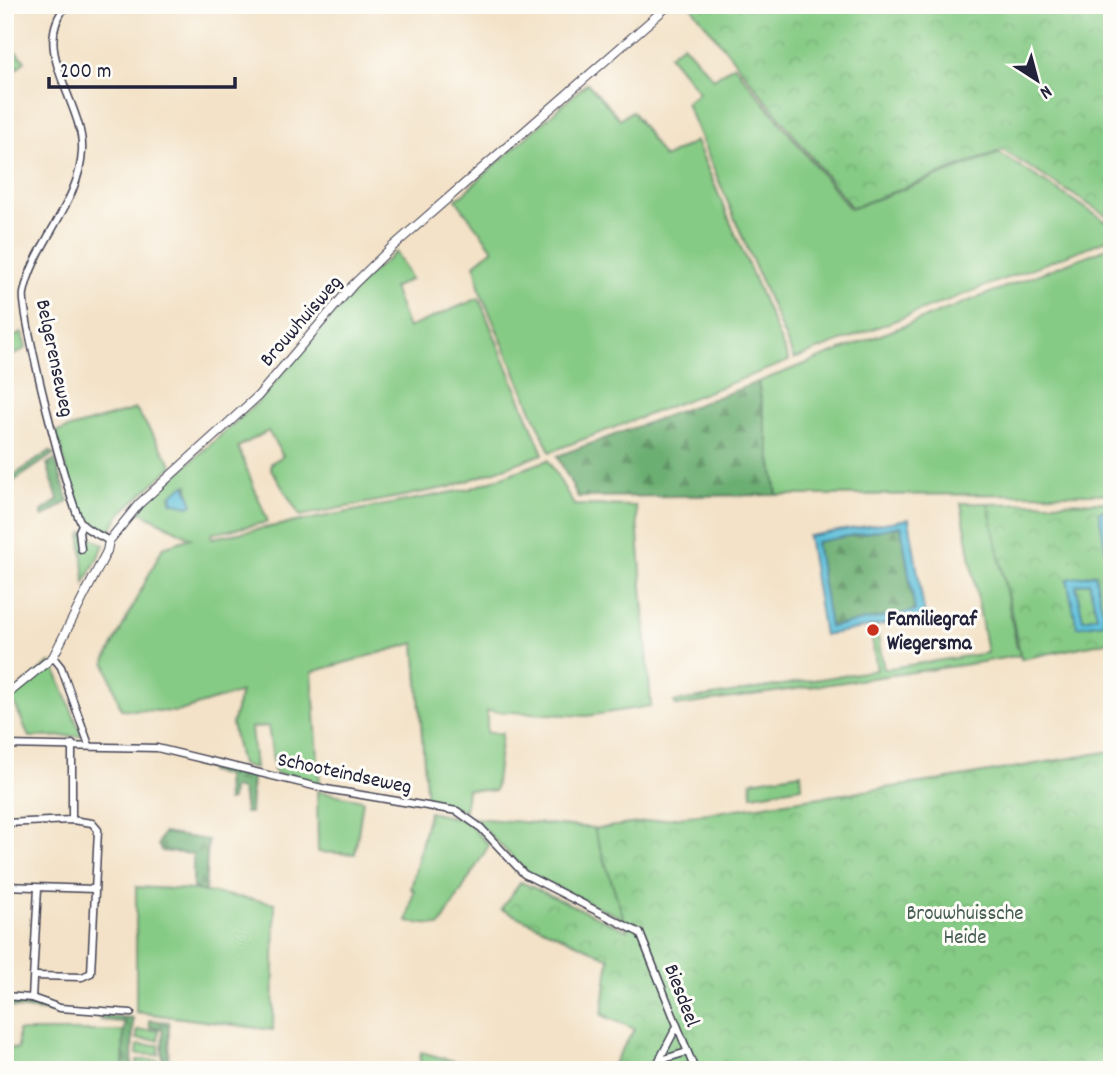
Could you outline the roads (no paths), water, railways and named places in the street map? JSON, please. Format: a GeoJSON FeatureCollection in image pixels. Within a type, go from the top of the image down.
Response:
{"type":"FeatureCollection","features":[{"type":"Feature","properties":{"kind":"street","name":"Belgerenseweg"},"geometry":{"type":"LineString","coordinates":[[67,5],[57,20],[54,40],[65,92],[83,143],[80,167],[23,297],[63,471],[82,525],[79,531],[81,549]]}},
{"type":"Feature","properties":{"kind":"street","name":"Brouwhuisweg"},"geometry":{"type":"LineString","coordinates":[[5,696],[53,657],[107,551],[109,541],[139,504],[258,396],[353,285],[391,248],[668,5]]}},
{"type":"Feature","properties":{"kind":"street"},"geometry":{"type":"LineString","coordinates":[[82,525],[109,541]]}},
{"type":"Feature","properties":{"kind":"street"},"geometry":{"type":"LineString","coordinates":[[53,657],[61,667],[89,745]]}},
{"type":"Feature","properties":{"kind":"street"},"geometry":{"type":"LineString","coordinates":[[72,744],[72,820]]}},
{"type":"Feature","properties":{"kind":"street","name":"Schooteindseweg"},"geometry":{"type":"LineString","coordinates":[[5,745],[72,744],[157,748],[326,789],[457,811],[481,828],[524,874],[640,933]]}},
{"type":"Feature","properties":{"kind":"street"},"geometry":{"type":"LineString","coordinates":[[5,823],[72,820],[96,825],[98,883],[94,889],[91,974],[82,977],[35,976]]}},
{"type":"Feature","properties":{"kind":"street"},"geometry":{"type":"LineString","coordinates":[[5,886],[94,889]]}},
{"type":"Feature","properties":{"kind":"street"},"geometry":{"type":"LineString","coordinates":[[32,998],[38,888]]}},
{"type":"Feature","properties":{"kind":"street","name":"Biesdeel"},"geometry":{"type":"LineString","coordinates":[[640,933],[695,1070]]}},
{"type":"Feature","properties":{"kind":"street"},"geometry":{"type":"LineString","coordinates":[[5,996],[32,998],[60,1008],[131,1013]]}},
{"type":"Feature","properties":{"kind":"street"},"geometry":{"type":"LineString","coordinates":[[654,1070],[676,1028]]}},
{"type":"Feature","properties":{"kind":"street"},"geometry":{"type":"LineString","coordinates":[[660,1060],[687,1052]]}},
{"type":"Feature","properties":{"kind":"water"},"geometry":{"type":"Polygon","coordinates":[[[185,485],[193,504],[189,506],[171,502],[173,493],[185,485]]]}},
{"type":"Feature","properties":{"kind":"water"},"geometry":{"type":"Polygon","coordinates":[[[1104,510],[1112,561],[1107,560],[1099,512],[1104,510]]]}},
{"type":"Feature","properties":{"kind":"water"},"geometry":{"type":"Polygon","coordinates":[[[909,519],[925,617],[824,635],[808,536],[909,519]],[[901,526],[816,542],[830,627],[915,611],[901,526]]]}},
{"type":"Feature","properties":{"kind":"water"},"geometry":{"type":"Polygon","coordinates":[[[1095,574],[1105,623],[1077,627],[1067,579],[1095,574]],[[1089,582],[1076,585],[1083,619],[1097,616],[1089,582]]]}},
{"type":"Feature","properties":{"kind":"place","name":"Familiegraf Wiegersma"},"geometry":{"type":"Point","coordinates":[873,630]}},
{"type":"Feature","properties":{"kind":"park label","name":"Brouwhuissche Heide"},"geometry":{"type":"Point","coordinates":[965,924]}}]}
